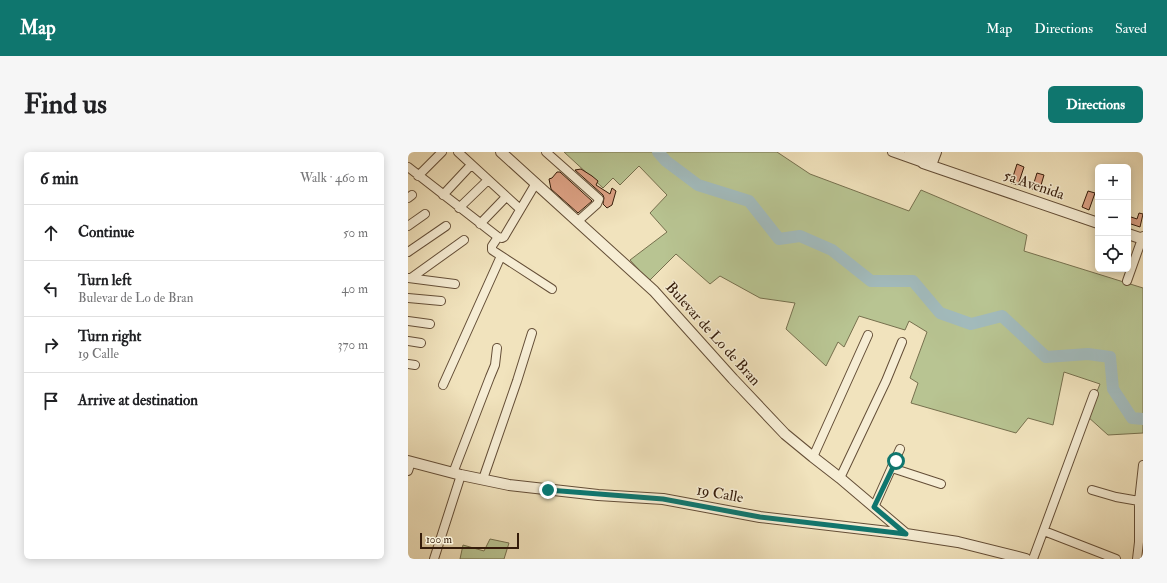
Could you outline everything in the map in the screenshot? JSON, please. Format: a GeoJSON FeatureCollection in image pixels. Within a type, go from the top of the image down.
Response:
{"type":"FeatureCollection","features":[{"type":"Feature","properties":{"kind":"street"},"geometry":{"type":"LineString","coordinates":[[418,176],[442,152]]}},
{"type":"Feature","properties":{"kind":"street"},"geometry":{"type":"LineString","coordinates":[[458,152],[520,210]]}},
{"type":"Feature","properties":{"kind":"street","name":"Bulevar de Lo de Bran"},"geometry":{"type":"LineString","coordinates":[[501,152],[654,291],[736,383],[786,434],[906,534]]}},
{"type":"Feature","properties":{"kind":"street"},"geometry":{"type":"LineString","coordinates":[[546,152],[599,199],[597,204],[578,221]]}},
{"type":"Feature","properties":{"kind":"street","name":"5a Avenida"},"geometry":{"type":"LineString","coordinates":[[892,152],[929,158],[1095,222]]}},
{"type":"Feature","properties":{"kind":"street","name":"5a Avenida"},"geometry":{"type":"LineString","coordinates":[[909,152],[1095,215]]}},
{"type":"Feature","properties":{"kind":"street"},"geometry":{"type":"LineString","coordinates":[[443,195],[472,165]]}},
{"type":"Feature","properties":{"kind":"street"},"geometry":{"type":"LineString","coordinates":[[408,167],[480,224],[498,237],[502,238],[536,183]]}},
{"type":"Feature","properties":{"kind":"street"},"geometry":{"type":"LineString","coordinates":[[459,208],[488,180]]}},
{"type":"Feature","properties":{"kind":"street"},"geometry":{"type":"LineString","coordinates":[[480,224],[506,197]]}},
{"type":"Feature","properties":{"kind":"street"},"geometry":{"type":"LineString","coordinates":[[408,226],[425,214]]}},
{"type":"Feature","properties":{"kind":"street"},"geometry":{"type":"LineString","coordinates":[[408,252],[446,226]]}},
{"type":"Feature","properties":{"kind":"street"},"geometry":{"type":"LineString","coordinates":[[1131,229],[1143,236]]}},
{"type":"Feature","properties":{"kind":"street"},"geometry":{"type":"LineString","coordinates":[[1131,234],[1143,236]]}},
{"type":"Feature","properties":{"kind":"street"},"geometry":{"type":"LineString","coordinates":[[1127,281],[1143,236]]}},
{"type":"Feature","properties":{"kind":"street"},"geometry":{"type":"LineString","coordinates":[[498,237],[492,246],[492,250],[552,289]]}},
{"type":"Feature","properties":{"kind":"street"},"geometry":{"type":"LineString","coordinates":[[409,278],[464,240]]}},
{"type":"Feature","properties":{"kind":"street"},"geometry":{"type":"LineString","coordinates":[[444,385],[500,256]]}},
{"type":"Feature","properties":{"kind":"street"},"geometry":{"type":"LineString","coordinates":[[409,278],[455,284]]}},
{"type":"Feature","properties":{"kind":"street"},"geometry":{"type":"LineString","coordinates":[[408,298],[441,302]]}},
{"type":"Feature","properties":{"kind":"street"},"geometry":{"type":"LineString","coordinates":[[408,321],[430,324]]}},
{"type":"Feature","properties":{"kind":"street"},"geometry":{"type":"LineString","coordinates":[[483,480],[532,333]]}},
{"type":"Feature","properties":{"kind":"street"},"geometry":{"type":"LineString","coordinates":[[813,457],[868,335]]}},
{"type":"Feature","properties":{"kind":"street"},"geometry":{"type":"LineString","coordinates":[[408,341],[421,343]]}},
{"type":"Feature","properties":{"kind":"street"},"geometry":{"type":"LineString","coordinates":[[840,478],[886,381],[902,342]]}},
{"type":"Feature","properties":{"kind":"street"},"geometry":{"type":"LineString","coordinates":[[434,559],[457,474],[495,364],[497,348]]}},
{"type":"Feature","properties":{"kind":"street"},"geometry":{"type":"LineString","coordinates":[[1033,559],[1094,394]]}},
{"type":"Feature","properties":{"kind":"street"},"geometry":{"type":"LineString","coordinates":[[874,507],[900,450]]}},
{"type":"Feature","properties":{"kind":"street","name":"19 Calle"},"geometry":{"type":"LineString","coordinates":[[409,465],[483,480],[548,490],[663,499],[760,517],[906,534],[958,542],[1026,559]]}},
{"type":"Feature","properties":{"kind":"street"},"geometry":{"type":"LineString","coordinates":[[1137,559],[1139,542],[1139,501],[1143,465]]}},
{"type":"Feature","properties":{"kind":"street"},"geometry":{"type":"LineString","coordinates":[[892,468],[941,484]]}},
{"type":"Feature","properties":{"kind":"street"},"geometry":{"type":"LineString","coordinates":[[1092,490],[1116,497],[1139,501]]}},
{"type":"Feature","properties":{"kind":"street"},"geometry":{"type":"LineString","coordinates":[[1044,531],[1116,559]]}},
{"type":"Feature","properties":{"kind":"green space"},"geometry":{"type":"Polygon","coordinates":[[[564,152],[777,152],[810,174],[909,211],[921,190],[1027,235],[1024,251],[1143,288],[1143,433],[1108,435],[1087,416],[1100,384],[1064,372],[1053,425],[1028,418],[1016,433],[911,403],[918,383],[910,378],[927,332],[909,321],[905,330],[859,316],[844,347],[838,342],[826,366],[786,329],[795,303],[760,298],[720,276],[710,284],[676,254],[649,281],[630,260],[667,232],[650,213],[667,195],[639,166],[620,185],[613,178],[603,188],[564,152]]]}},
{"type":"Feature","properties":{"kind":"green space"},"geometry":{"type":"Polygon","coordinates":[[[490,539],[509,543],[504,559],[460,559],[463,545],[484,551],[490,539]]]}},
{"type":"Feature","properties":{"kind":"building"},"geometry":{"type":"Polygon","coordinates":[[[1017,164],[1024,167],[1018,185],[1011,183],[1017,164]]]}},
{"type":"Feature","properties":{"kind":"building"},"geometry":{"type":"Polygon","coordinates":[[[581,169],[598,181],[596,185],[610,194],[612,188],[616,191],[612,205],[607,208],[603,204],[603,195],[575,170],[581,169]]]}},
{"type":"Feature","properties":{"kind":"building"},"geometry":{"type":"Polygon","coordinates":[[[557,172],[560,172],[592,201],[578,213],[551,189],[549,179],[552,178],[557,172]]]}},
{"type":"Feature","properties":{"kind":"building"},"geometry":{"type":"Polygon","coordinates":[[[1037,173],[1044,175],[1039,192],[1032,189],[1037,173]]]}},
{"type":"Feature","properties":{"kind":"building"},"geometry":{"type":"Polygon","coordinates":[[[1088,191],[1095,193],[1089,210],[1082,207],[1088,191]]]}},
{"type":"Feature","properties":{"kind":"building"},"geometry":{"type":"Polygon","coordinates":[[[1139,213],[1143,214],[1140,227],[1131,224],[1131,217],[1137,219],[1139,213]]]}},
{"type":"Feature","properties":{"kind":"waterway"},"geometry":{"type":"LineString","coordinates":[[658,152],[666,161],[698,185],[749,201],[779,239],[800,236],[832,250],[871,281],[913,281],[940,313],[971,324],[1002,316],[1046,357],[1088,354],[1110,357],[1113,389],[1132,418],[1143,419]]}},
{"type":"Feature","properties":{"kind":"route"},"geometry":{"type":"LineString","coordinates":[[548,490],[663,499],[760,517],[906,534],[874,507],[896,461]]}}]}
